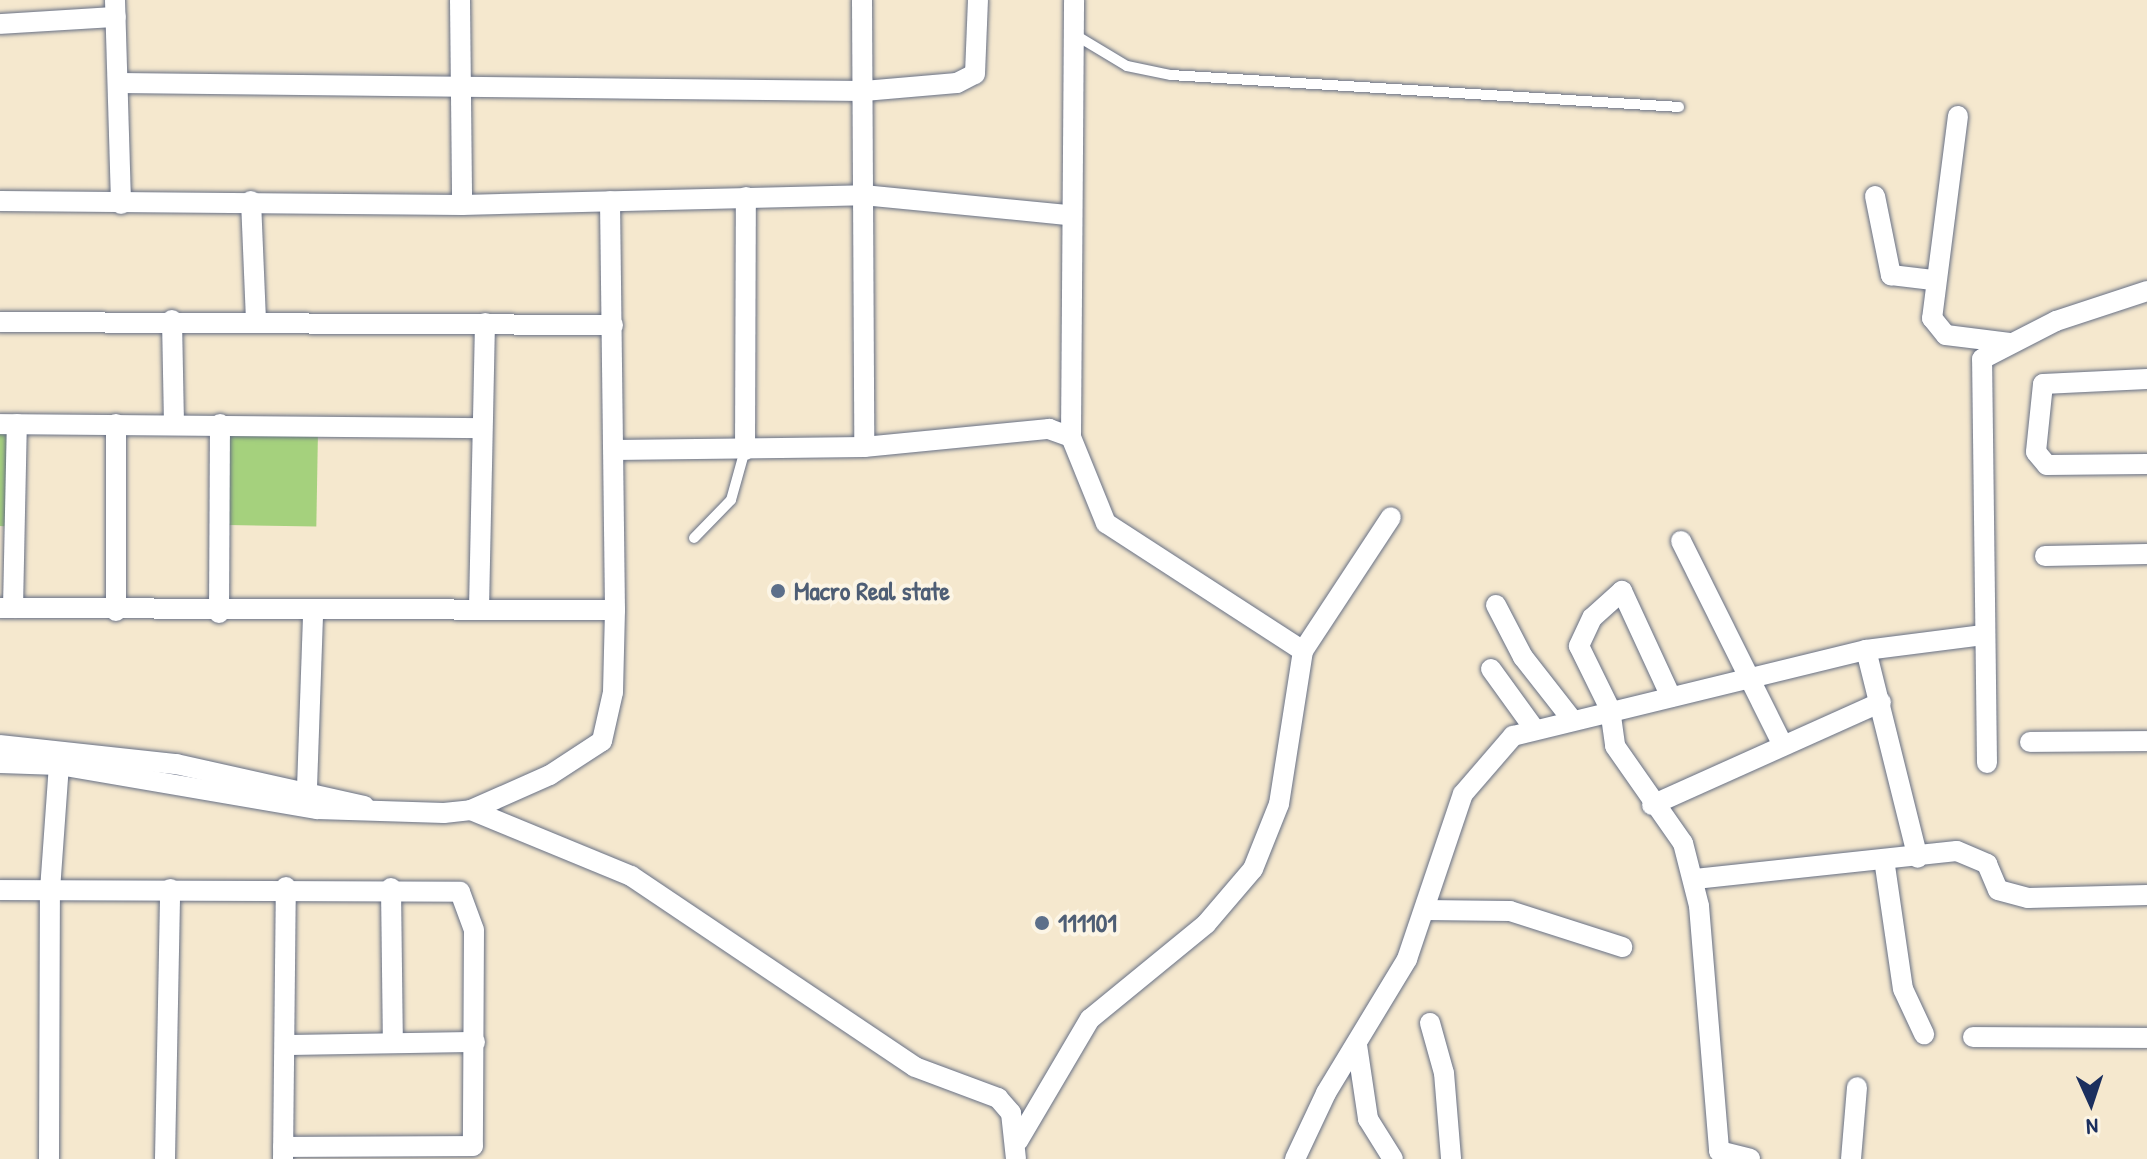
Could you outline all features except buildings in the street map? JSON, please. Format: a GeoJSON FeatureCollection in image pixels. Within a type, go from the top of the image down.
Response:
{"type":"FeatureCollection","features":[{"type":"Feature","properties":{"kind":"street"},"geometry":{"type":"LineString","coordinates":[[460,0],[462,205]]}},
{"type":"Feature","properties":{"kind":"street"},"geometry":{"type":"LineString","coordinates":[[862,0],[864,447]]}},
{"type":"Feature","properties":{"kind":"street"},"geometry":{"type":"LineString","coordinates":[[119,83],[864,91],[957,83],[975,74],[978,0]]}},
{"type":"Feature","properties":{"kind":"street"},"geometry":{"type":"LineString","coordinates":[[1074,0],[1067,215],[1071,437],[1106,523],[1303,651]]}},
{"type":"Feature","properties":{"kind":"street"},"geometry":{"type":"LineString","coordinates":[[0,24],[115,8],[121,204]]}},
{"type":"Feature","properties":{"kind":"street"},"geometry":{"type":"LineString","coordinates":[[1958,116],[1933,280],[1936,330],[2010,343]]}},
{"type":"Feature","properties":{"kind":"street"},"geometry":{"type":"LineString","coordinates":[[0,201],[462,205],[863,195],[1067,215]]}},
{"type":"Feature","properties":{"kind":"street"},"geometry":{"type":"LineString","coordinates":[[1875,196],[1891,275],[1933,280]]}},
{"type":"Feature","properties":{"kind":"street"},"geometry":{"type":"LineString","coordinates":[[745,450],[746,197]]}},
{"type":"Feature","properties":{"kind":"street"},"geometry":{"type":"LineString","coordinates":[[251,201],[256,319]]}},
{"type":"Feature","properties":{"kind":"street"},"geometry":{"type":"LineString","coordinates":[[471,810],[572,764],[602,741],[613,692],[615,610],[610,201]]}},
{"type":"Feature","properties":{"kind":"street"},"geometry":{"type":"LineString","coordinates":[[1987,763],[1983,635],[1982,359],[2010,343],[2123,294],[2147,291]]}},
{"type":"Feature","properties":{"kind":"street"},"geometry":{"type":"LineString","coordinates":[[0,322],[256,319],[613,325]]}},
{"type":"Feature","properties":{"kind":"street"},"geometry":{"type":"LineString","coordinates":[[172,320],[174,424]]}},
{"type":"Feature","properties":{"kind":"street"},"geometry":{"type":"LineString","coordinates":[[479,609],[485,323]]}},
{"type":"Feature","properties":{"kind":"street"},"geometry":{"type":"LineString","coordinates":[[2147,379],[2043,384],[2036,452],[2047,465],[2147,464]]}},
{"type":"Feature","properties":{"kind":"street"},"geometry":{"type":"LineString","coordinates":[[482,428],[8,424],[7,608],[219,613],[615,610]]}},
{"type":"Feature","properties":{"kind":"street"},"geometry":{"type":"LineString","coordinates":[[116,424],[116,611]]}},
{"type":"Feature","properties":{"kind":"street"},"geometry":{"type":"LineString","coordinates":[[219,613],[220,424]]}},
{"type":"Feature","properties":{"kind":"street"},"geometry":{"type":"LineString","coordinates":[[614,450],[864,447],[1018,429],[1071,437]]}},
{"type":"Feature","properties":{"kind":"street"},"geometry":{"type":"LineString","coordinates":[[1017,1150],[1090,1019],[1206,924],[1268,844],[1303,651],[1391,517]]}},
{"type":"Feature","properties":{"kind":"street"},"geometry":{"type":"LineString","coordinates":[[1681,541],[1754,677],[1781,742]]}},
{"type":"Feature","properties":{"kind":"street"},"geometry":{"type":"LineString","coordinates":[[2045,556],[2147,554]]}},
{"type":"Feature","properties":{"kind":"street"},"geometry":{"type":"LineString","coordinates":[[1671,697],[1622,591],[1579,638],[1610,709],[1615,746],[1652,805],[1683,843],[1695,879],[1719,1151],[1750,1159]]}},
{"type":"Feature","properties":{"kind":"street"},"geometry":{"type":"LineString","coordinates":[[1496,605],[1523,657],[1570,717]]}},
{"type":"Feature","properties":{"kind":"street"},"geometry":{"type":"LineString","coordinates":[[307,788],[313,612]]}},
{"type":"Feature","properties":{"kind":"street"},"geometry":{"type":"LineString","coordinates":[[1295,1159],[1407,959],[1463,794],[1500,747],[1533,727],[1570,717],[1671,697],[1866,650],[1983,635]]}},
{"type":"Feature","properties":{"kind":"street"},"geometry":{"type":"LineString","coordinates":[[1866,650],[1918,858]]}},
{"type":"Feature","properties":{"kind":"street"},"geometry":{"type":"LineString","coordinates":[[1491,669],[1533,727]]}},
{"type":"Feature","properties":{"kind":"street"},"geometry":{"type":"LineString","coordinates":[[1652,805],[1781,742],[1881,702]]}},
{"type":"Feature","properties":{"kind":"street"},"geometry":{"type":"LineString","coordinates":[[2030,742],[2147,741]]}},
{"type":"Feature","properties":{"kind":"street"},"geometry":{"type":"LineString","coordinates":[[0,745],[176,764],[307,788],[368,808]]}},
{"type":"Feature","properties":{"kind":"street"},"geometry":{"type":"LineString","coordinates":[[0,763],[59,765],[317,809],[471,810],[631,876],[915,1067],[998,1098],[1011,1113],[1017,1150]]}},
{"type":"Feature","properties":{"kind":"street"},"geometry":{"type":"LineString","coordinates":[[49,1159],[50,890],[59,765]]}},
{"type":"Feature","properties":{"kind":"street"},"geometry":{"type":"LineString","coordinates":[[1695,879],[1918,858],[1957,851],[1977,857],[1998,890],[2028,898],[2147,895]]}},
{"type":"Feature","properties":{"kind":"street"},"geometry":{"type":"LineString","coordinates":[[1884,859],[1903,989],[1924,1034]]}},
{"type":"Feature","properties":{"kind":"street"},"geometry":{"type":"LineString","coordinates":[[0,890],[286,887],[451,888],[468,900],[475,1042],[473,1146],[367,1154],[283,1153],[286,887]]}},
{"type":"Feature","properties":{"kind":"street"},"geometry":{"type":"LineString","coordinates":[[391,888],[393,1042]]}},
{"type":"Feature","properties":{"kind":"street"},"geometry":{"type":"LineString","coordinates":[[165,1159],[170,889]]}},
{"type":"Feature","properties":{"kind":"street"},"geometry":{"type":"LineString","coordinates":[[1425,910],[1510,911],[1622,947]]}},
{"type":"Feature","properties":{"kind":"street"},"geometry":{"type":"LineString","coordinates":[[1430,1023],[1444,1073],[1451,1159]]}},
{"type":"Feature","properties":{"kind":"street"},"geometry":{"type":"LineString","coordinates":[[1973,1037],[2147,1038]]}},
{"type":"Feature","properties":{"kind":"street"},"geometry":{"type":"LineString","coordinates":[[285,1045],[475,1042]]}},
{"type":"Feature","properties":{"kind":"street"},"geometry":{"type":"LineString","coordinates":[[1357,1045],[1368,1119],[1393,1159]]}},
{"type":"Feature","properties":{"kind":"street"},"geometry":{"type":"LineString","coordinates":[[1851,1159],[1857,1087]]}},
{"type":"Feature","properties":{"kind":"street"},"geometry":{"type":"LineString","coordinates":[[1842,1159],[1865,1159]]}},
{"type":"Feature","properties":{"kind":"lane"},"geometry":{"type":"LineString","coordinates":[[1072,33],[1127,66],[1171,75],[1679,107]]}},
{"type":"Feature","properties":{"kind":"lane"},"geometry":{"type":"LineString","coordinates":[[694,538],[731,500],[745,450]]}},
{"type":"Feature","properties":{"kind":"green space"},"geometry":{"type":"Polygon","coordinates":[[[229,429],[318,431],[316,527],[227,525],[229,429]]]}},
{"type":"Feature","properties":{"kind":"green space"},"geometry":{"type":"Polygon","coordinates":[[[0,430],[15,430],[13,527],[0,526],[0,430]]]}},
{"type":"Feature","properties":{"kind":"place","name":"Macro Real state"},"geometry":{"type":"Point","coordinates":[778,591]}},
{"type":"Feature","properties":{"kind":"place","name":"111101"},"geometry":{"type":"Point","coordinates":[1042,923]}}]}
